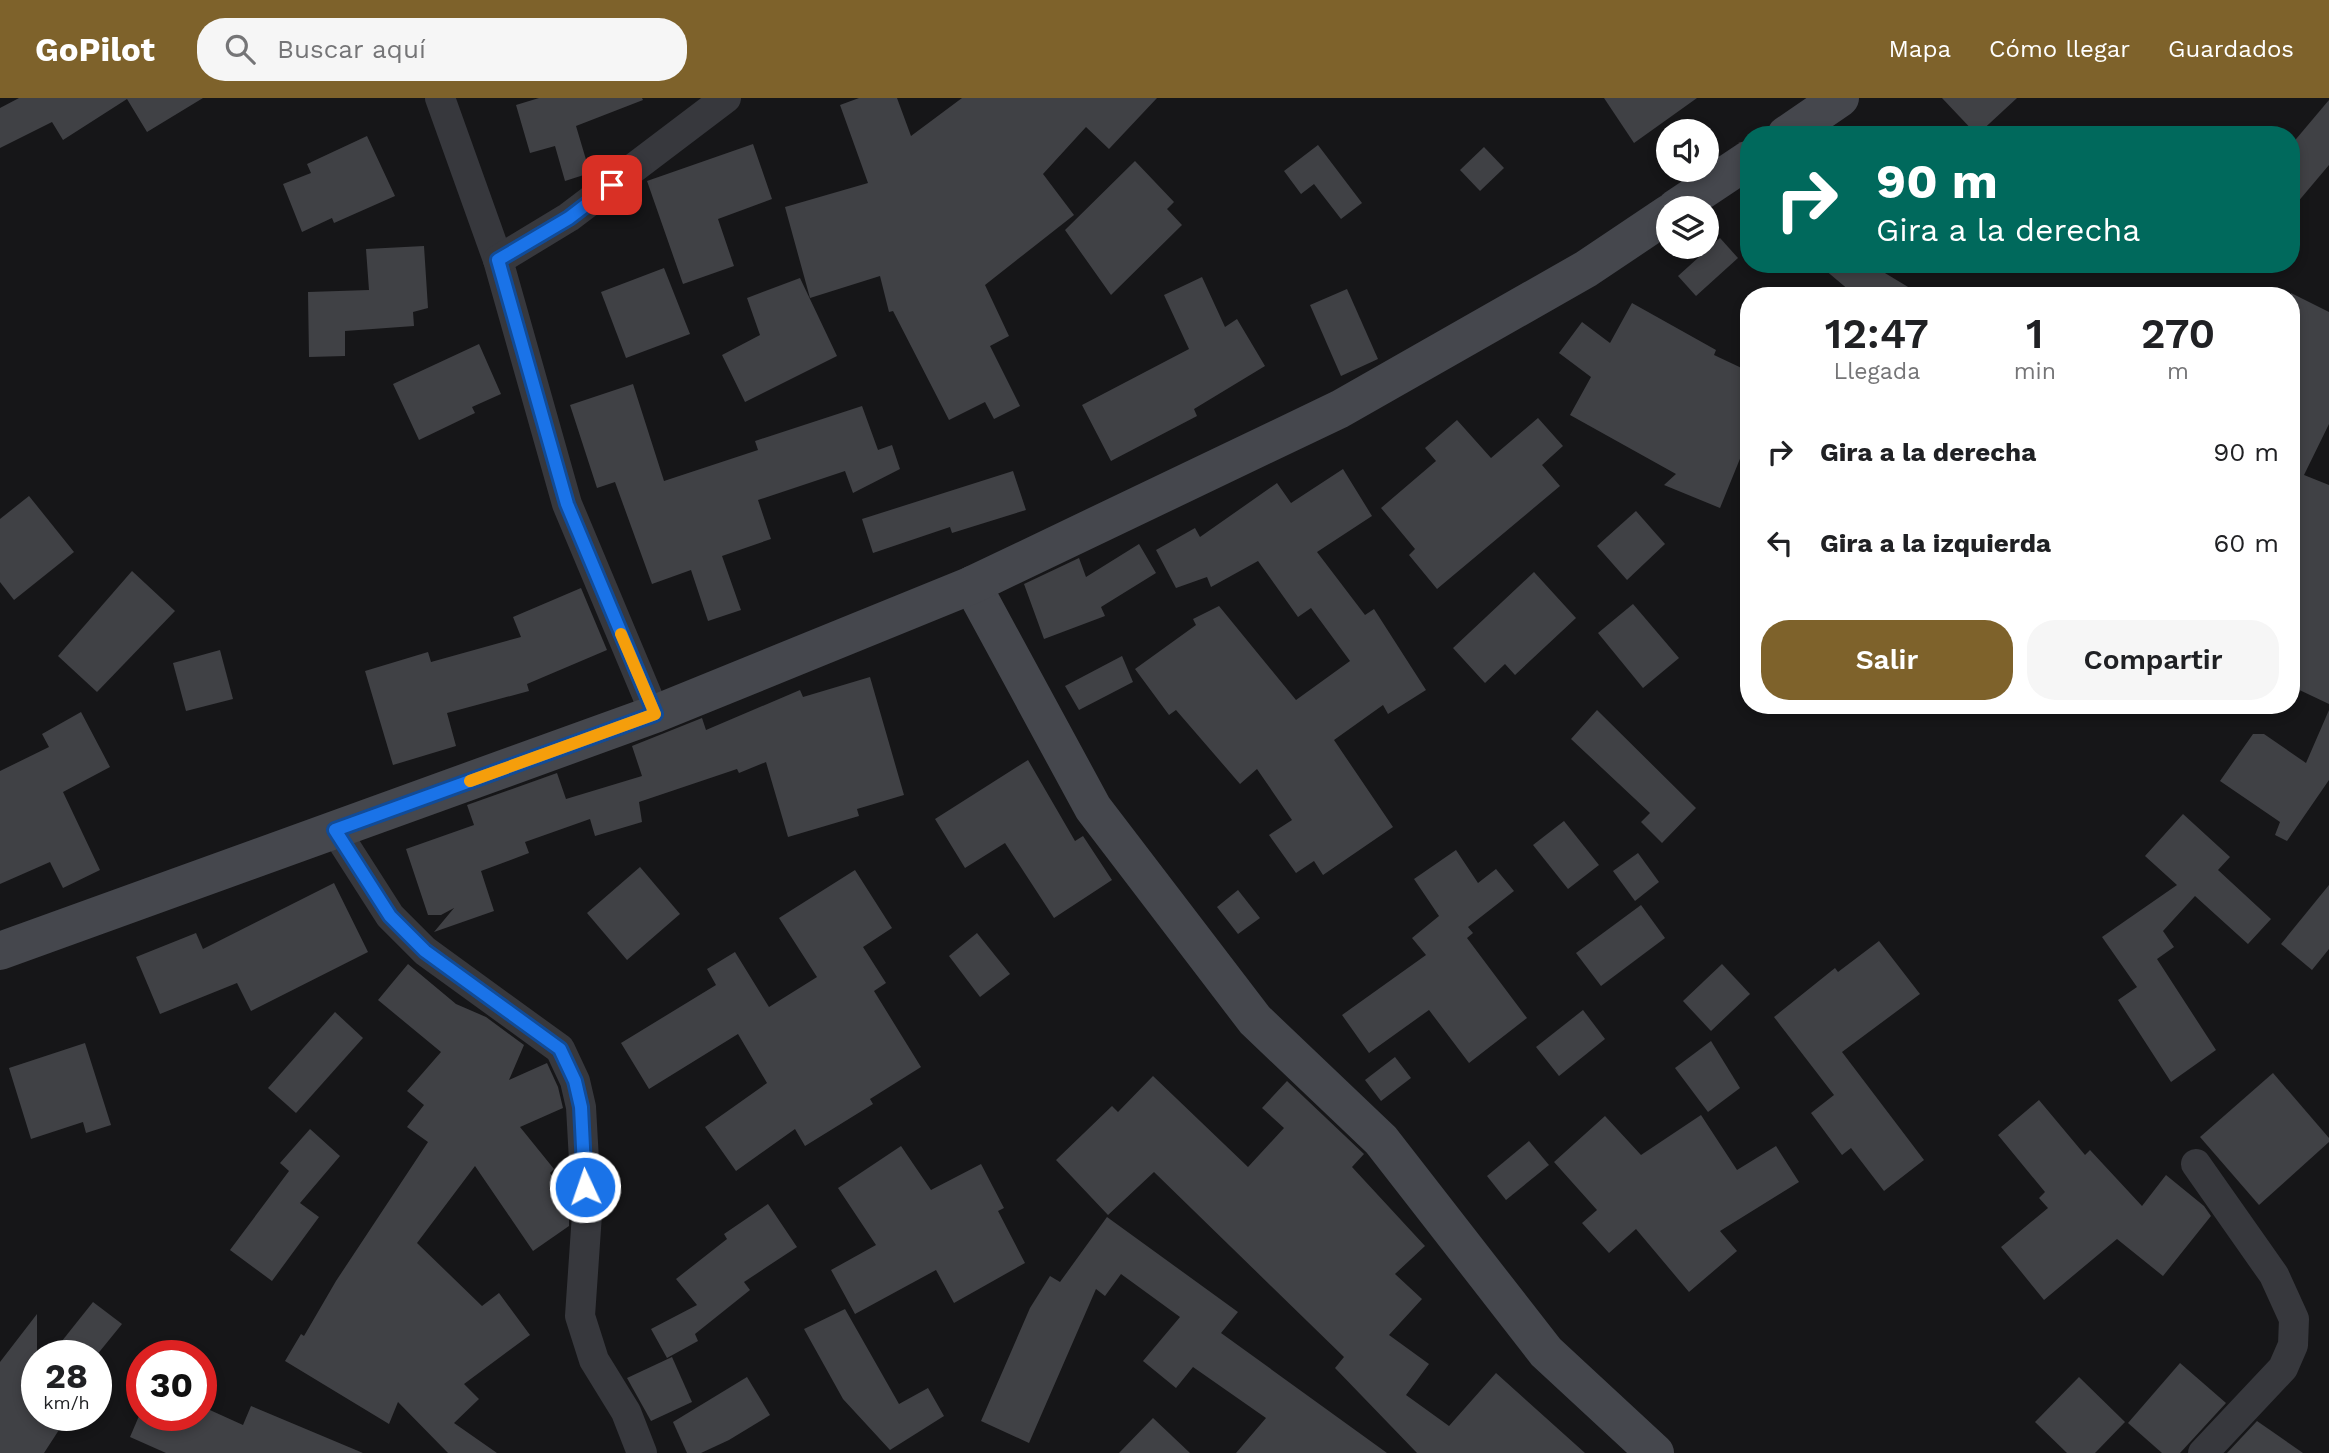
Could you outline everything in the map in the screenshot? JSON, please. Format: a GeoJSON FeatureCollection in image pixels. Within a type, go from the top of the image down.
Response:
{"type":"FeatureCollection","features":[{"type":"Feature","properties":{"kind":"main road"},"geometry":{"type":"LineString","coordinates":[[1799,126],[1840,98]]}},
{"type":"Feature","properties":{"kind":"main road"},"geometry":{"type":"LineString","coordinates":[[1694,196],[1740,165]]}},
{"type":"Feature","properties":{"kind":"main road"},"geometry":{"type":"LineString","coordinates":[[0,951],[655,714],[972,585],[1340,410],[1586,269],[1656,222]]}},
{"type":"Feature","properties":{"kind":"main road"},"geometry":{"type":"LineString","coordinates":[[972,585],[1093,808],[1255,1020],[1381,1140],[1545,1352],[1655,1453]]}},
{"type":"Feature","properties":{"kind":"street"},"geometry":{"type":"LineString","coordinates":[[440,98],[498,260],[567,504],[655,714]]}},
{"type":"Feature","properties":{"kind":"street"},"geometry":{"type":"LineString","coordinates":[[498,260],[569,218],[726,98]]}},
{"type":"Feature","properties":{"kind":"street"},"geometry":{"type":"LineString","coordinates":[[335,830],[390,916],[425,951],[560,1049],[575,1081],[581,1107],[587,1214],[580,1316],[593,1360],[626,1412],[642,1453]]}},
{"type":"Feature","properties":{"kind":"street"},"geometry":{"type":"LineString","coordinates":[[2196,1164],[2274,1275],[2294,1318],[2293,1345],[2283,1367],[2203,1453]]}},
{"type":"Feature","properties":{"kind":"building"},"geometry":{"type":"Polygon","coordinates":[[[19,98],[203,98],[147,132],[127,99],[63,140],[52,122],[0,148],[0,108],[19,98]]]}},
{"type":"Feature","properties":{"kind":"building"},"geometry":{"type":"Polygon","coordinates":[[[539,98],[643,100],[576,126],[590,173],[565,181],[555,146],[530,153],[516,105],[539,98]]]}},
{"type":"Feature","properties":{"kind":"building"},"geometry":{"type":"Polygon","coordinates":[[[859,98],[897,98],[911,136],[962,98],[1157,98],[1109,149],[1086,127],[1043,174],[1074,215],[985,285],[1009,336],[990,346],[1020,406],[994,419],[985,402],[949,420],[893,311],[889,312],[880,276],[810,298],[785,207],[868,183],[840,105],[859,98]]]}},
{"type":"Feature","properties":{"kind":"building"},"geometry":{"type":"Polygon","coordinates":[[[1604,98],[1697,98],[1668,119],[1656,119],[1656,127],[1634,143],[1604,98]]]}},
{"type":"Feature","properties":{"kind":"building"},"geometry":{"type":"Polygon","coordinates":[[[1942,98],[2017,98],[1987,126],[1968,126],[1942,98]]]}},
{"type":"Feature","properties":{"kind":"building"},"geometry":{"type":"Polygon","coordinates":[[[2329,100],[2329,165],[2300,199],[2300,134],[2329,100]]]}},
{"type":"Feature","properties":{"kind":"building"},"geometry":{"type":"Polygon","coordinates":[[[367,136],[395,196],[334,223],[332,218],[302,232],[283,184],[311,173],[307,164],[367,136]]]}},
{"type":"Feature","properties":{"kind":"building"},"geometry":{"type":"Polygon","coordinates":[[[753,144],[772,199],[718,219],[734,266],[683,284],[647,181],[753,144]]]}},
{"type":"Feature","properties":{"kind":"building"},"geometry":{"type":"Polygon","coordinates":[[[1318,145],[1362,203],[1341,219],[1314,184],[1301,194],[1284,171],[1318,145]]]}},
{"type":"Feature","properties":{"kind":"building"},"geometry":{"type":"Polygon","coordinates":[[[1484,147],[1504,168],[1480,191],[1460,170],[1484,147]]]}},
{"type":"Feature","properties":{"kind":"building"},"geometry":{"type":"Polygon","coordinates":[[[1135,161],[1174,202],[1167,209],[1182,225],[1111,295],[1065,230],[1135,161]]]}},
{"type":"Feature","properties":{"kind":"building"},"geometry":{"type":"Polygon","coordinates":[[[1719,239],[1738,258],[1696,296],[1678,276],[1697,259],[1719,259],[1719,239]]]}},
{"type":"Feature","properties":{"kind":"building"},"geometry":{"type":"Polygon","coordinates":[[[424,246],[428,308],[413,312],[414,326],[345,331],[345,356],[309,357],[308,292],[369,290],[366,249],[424,246]]]}},
{"type":"Feature","properties":{"kind":"building"},"geometry":{"type":"Polygon","coordinates":[[[664,268],[690,334],[626,358],[601,292],[664,268]]]}},
{"type":"Feature","properties":{"kind":"building"},"geometry":{"type":"Polygon","coordinates":[[[1829,273],[1885,273],[1908,287],[1845,287],[1829,273]]]}},
{"type":"Feature","properties":{"kind":"building"},"geometry":{"type":"Polygon","coordinates":[[[1202,277],[1225,327],[1237,319],[1265,366],[1194,409],[1197,416],[1111,461],[1082,405],[1189,349],[1164,295],[1202,277]]]}},
{"type":"Feature","properties":{"kind":"building"},"geometry":{"type":"Polygon","coordinates":[[[800,278],[837,356],[745,402],[722,355],[760,335],[747,298],[800,278]]]}},
{"type":"Feature","properties":{"kind":"building"},"geometry":{"type":"Polygon","coordinates":[[[1347,289],[1378,359],[1341,376],[1310,305],[1347,289]]]}},
{"type":"Feature","properties":{"kind":"building"},"geometry":{"type":"Polygon","coordinates":[[[2300,298],[2329,312],[2329,424],[2304,475],[2329,485],[2329,704],[2300,690],[2300,298]]]}},
{"type":"Feature","properties":{"kind":"building"},"geometry":{"type":"Polygon","coordinates":[[[1632,303],[1716,350],[1714,355],[1740,367],[1740,459],[1720,508],[1664,485],[1676,474],[1570,415],[1591,377],[1559,353],[1582,322],[1610,343],[1632,303]]]}},
{"type":"Feature","properties":{"kind":"building"},"geometry":{"type":"Polygon","coordinates":[[[479,344],[501,394],[472,407],[475,413],[419,440],[393,384],[479,344]]]}},
{"type":"Feature","properties":{"kind":"building"},"geometry":{"type":"Polygon","coordinates":[[[633,384],[664,481],[758,450],[755,441],[862,406],[878,450],[892,445],[900,469],[853,493],[845,471],[758,500],[771,539],[722,556],[741,610],[708,621],[691,570],[652,584],[615,482],[597,488],[570,405],[633,384]]]}},
{"type":"Feature","properties":{"kind":"building"},"geometry":{"type":"Polygon","coordinates":[[[1538,418],[1563,446],[1542,465],[1560,486],[1437,589],[1409,555],[1415,549],[1381,508],[1436,461],[1425,448],[1457,420],[1491,458],[1538,418]]]}},
{"type":"Feature","properties":{"kind":"building"},"geometry":{"type":"Polygon","coordinates":[[[1343,469],[1372,516],[1317,552],[1365,615],[1374,609],[1426,690],[1388,714],[1383,705],[1334,740],[1393,827],[1323,875],[1314,861],[1296,873],[1269,835],[1292,820],[1257,769],[1240,784],[1176,710],[1169,715],[1135,669],[1196,625],[1193,619],[1219,606],[1296,700],[1350,661],[1311,608],[1298,617],[1258,561],[1211,587],[1207,577],[1176,588],[1156,550],[1195,528],[1200,537],[1277,483],[1291,503],[1343,469]]]}},
{"type":"Feature","properties":{"kind":"building"},"geometry":{"type":"Polygon","coordinates":[[[1013,471],[1026,510],[952,533],[950,527],[873,553],[862,519],[1013,471]]]}},
{"type":"Feature","properties":{"kind":"building"},"geometry":{"type":"Polygon","coordinates":[[[29,496],[74,552],[14,600],[0,582],[0,519],[29,496]]]}},
{"type":"Feature","properties":{"kind":"building"},"geometry":{"type":"Polygon","coordinates":[[[1636,511],[1665,544],[1627,580],[1597,546],[1636,511]]]}},
{"type":"Feature","properties":{"kind":"building"},"geometry":{"type":"Polygon","coordinates":[[[1139,544],[1156,573],[1101,607],[1105,616],[1044,639],[1024,584],[1079,558],[1086,577],[1139,544]]]}},
{"type":"Feature","properties":{"kind":"building"},"geometry":{"type":"Polygon","coordinates":[[[132,571],[175,611],[97,692],[58,656],[132,571]]]}},
{"type":"Feature","properties":{"kind":"building"},"geometry":{"type":"Polygon","coordinates":[[[1534,572],[1576,618],[1515,675],[1505,664],[1485,683],[1453,648],[1534,572]]]}},
{"type":"Feature","properties":{"kind":"building"},"geometry":{"type":"Polygon","coordinates":[[[581,588],[607,650],[527,684],[529,691],[447,713],[456,746],[393,765],[365,671],[428,652],[431,662],[521,637],[513,617],[581,588]]]}},
{"type":"Feature","properties":{"kind":"building"},"geometry":{"type":"Polygon","coordinates":[[[1633,604],[1679,658],[1643,688],[1598,633],[1633,604]]]}},
{"type":"Feature","properties":{"kind":"building"},"geometry":{"type":"Polygon","coordinates":[[[220,650],[233,699],[186,711],[173,663],[220,650]]]}},
{"type":"Feature","properties":{"kind":"building"},"geometry":{"type":"Polygon","coordinates":[[[1122,656],[1133,682],[1079,710],[1065,686],[1122,656]]]}},
{"type":"Feature","properties":{"kind":"building"},"geometry":{"type":"Polygon","coordinates":[[[870,677],[904,795],[857,809],[859,816],[788,837],[766,762],[739,773],[737,769],[639,802],[642,822],[595,836],[590,819],[525,842],[529,853],[481,871],[494,911],[434,932],[454,908],[441,915],[428,915],[406,849],[474,825],[467,805],[557,773],[566,799],[642,776],[632,746],[702,718],[706,730],[800,690],[803,697],[870,677]]]}},
{"type":"Feature","properties":{"kind":"building"},"geometry":{"type":"Polygon","coordinates":[[[1597,710],[1696,808],[1662,843],[1641,822],[1650,813],[1571,739],[1597,710]]]}},
{"type":"Feature","properties":{"kind":"building"},"geometry":{"type":"Polygon","coordinates":[[[2329,710],[2329,780],[2287,841],[2275,835],[2280,822],[2220,781],[2253,734],[2264,734],[2306,763],[2329,710]]]}},
{"type":"Feature","properties":{"kind":"building"},"geometry":{"type":"Polygon","coordinates":[[[81,712],[110,767],[63,792],[100,870],[63,888],[50,862],[0,884],[0,771],[49,747],[42,734],[81,712]]]}},
{"type":"Feature","properties":{"kind":"building"},"geometry":{"type":"Polygon","coordinates":[[[1028,760],[1075,841],[1083,836],[1112,880],[1054,918],[1005,843],[965,868],[935,819],[1028,760]]]}},
{"type":"Feature","properties":{"kind":"building"},"geometry":{"type":"Polygon","coordinates":[[[2183,814],[2230,857],[2218,870],[2271,919],[2248,944],[2195,896],[2163,931],[2174,947],[2157,959],[2216,1050],[2171,1082],[2118,1000],[2137,987],[2102,937],[2177,885],[2145,856],[2183,814]]]}},
{"type":"Feature","properties":{"kind":"building"},"geometry":{"type":"Polygon","coordinates":[[[1564,821],[1599,865],[1568,889],[1533,845],[1564,821]]]}},
{"type":"Feature","properties":{"kind":"building"},"geometry":{"type":"Polygon","coordinates":[[[1456,850],[1478,883],[1496,869],[1514,891],[1468,927],[1473,933],[1467,938],[1527,1018],[1469,1063],[1429,1010],[1369,1053],[1342,1015],[1426,955],[1412,938],[1439,916],[1414,879],[1456,850]]]}},
{"type":"Feature","properties":{"kind":"building"},"geometry":{"type":"Polygon","coordinates":[[[1638,853],[1659,882],[1635,901],[1613,871],[1638,853]]]}},
{"type":"Feature","properties":{"kind":"building"},"geometry":{"type":"Polygon","coordinates":[[[640,867],[680,914],[627,960],[587,913],[640,867]]]}},
{"type":"Feature","properties":{"kind":"building"},"geometry":{"type":"Polygon","coordinates":[[[855,870],[892,928],[863,947],[886,983],[874,991],[921,1067],[870,1099],[873,1104],[805,1146],[795,1129],[736,1171],[705,1127],[767,1083],[738,1034],[649,1089],[621,1043],[716,985],[707,969],[735,952],[769,1007],[817,977],[779,918],[855,870]]]}},
{"type":"Feature","properties":{"kind":"building"},"geometry":{"type":"Polygon","coordinates":[[[334,883],[368,952],[251,1011],[237,983],[160,1014],[136,957],[196,933],[203,949],[334,883]]]}},
{"type":"Feature","properties":{"kind":"building"},"geometry":{"type":"Polygon","coordinates":[[[2329,885],[2329,949],[2312,970],[2281,944],[2329,885]]]}},
{"type":"Feature","properties":{"kind":"building"},"geometry":{"type":"Polygon","coordinates":[[[1238,890],[1260,918],[1238,934],[1217,907],[1238,890]]]}},
{"type":"Feature","properties":{"kind":"building"},"geometry":{"type":"Polygon","coordinates":[[[1641,905],[1665,938],[1601,986],[1576,953],[1641,905]]]}},
{"type":"Feature","properties":{"kind":"building"},"geometry":{"type":"Polygon","coordinates":[[[977,933],[1010,974],[980,997],[949,956],[977,933]]]}},
{"type":"Feature","properties":{"kind":"building"},"geometry":{"type":"Polygon","coordinates":[[[1879,941],[1920,994],[1842,1052],[1924,1160],[1884,1191],[1851,1148],[1842,1155],[1811,1113],[1834,1095],[1774,1017],[1835,968],[1838,972],[1879,941]]]}},
{"type":"Feature","properties":{"kind":"building"},"geometry":{"type":"Polygon","coordinates":[[[408,964],[456,1004],[486,1017],[524,1045],[509,1080],[547,1063],[558,1087],[563,1108],[520,1127],[554,1169],[550,1173],[569,1200],[569,1226],[533,1251],[475,1166],[417,1243],[482,1306],[499,1293],[530,1335],[464,1384],[479,1399],[454,1423],[497,1453],[448,1453],[398,1402],[389,1424],[285,1361],[301,1334],[304,1336],[336,1281],[428,1142],[407,1127],[424,1105],[407,1091],[441,1052],[378,1000],[408,964]]]}},
{"type":"Feature","properties":{"kind":"building"},"geometry":{"type":"Polygon","coordinates":[[[1722,964],[1750,994],[1711,1031],[1683,1001],[1722,964]]]}},
{"type":"Feature","properties":{"kind":"building"},"geometry":{"type":"Polygon","coordinates":[[[1583,1010],[1605,1039],[1559,1076],[1536,1047],[1583,1010]]]}},
{"type":"Feature","properties":{"kind":"building"},"geometry":{"type":"Polygon","coordinates":[[[335,1012],[363,1038],[296,1113],[268,1088],[335,1012]]]}},
{"type":"Feature","properties":{"kind":"building"},"geometry":{"type":"Polygon","coordinates":[[[1711,1041],[1740,1088],[1708,1112],[1675,1068],[1711,1041]]]}},
{"type":"Feature","properties":{"kind":"building"},"geometry":{"type":"Polygon","coordinates":[[[85,1043],[111,1125],[86,1133],[83,1122],[31,1139],[9,1068],[85,1043]]]}},
{"type":"Feature","properties":{"kind":"building"},"geometry":{"type":"Polygon","coordinates":[[[1395,1057],[1411,1078],[1381,1101],[1365,1080],[1395,1057]]]}},
{"type":"Feature","properties":{"kind":"building"},"geometry":{"type":"Polygon","coordinates":[[[2273,1073],[2329,1138],[2329,1142],[2259,1205],[2200,1137],[2273,1073]]]}},
{"type":"Feature","properties":{"kind":"building"},"geometry":{"type":"Polygon","coordinates":[[[1153,1076],[1248,1167],[1284,1128],[1262,1108],[1287,1081],[1364,1154],[1352,1167],[1425,1246],[1395,1274],[1422,1299],[1389,1335],[1429,1364],[1406,1395],[1449,1426],[1496,1373],[1585,1453],[1417,1453],[1335,1368],[1344,1357],[1154,1172],[1108,1215],[1056,1160],[1112,1106],[1118,1112],[1153,1076]]]}},
{"type":"Feature","properties":{"kind":"building"},"geometry":{"type":"Polygon","coordinates":[[[2039,1100],[2085,1155],[2090,1150],[2142,1206],[2166,1175],[2204,1206],[2211,1216],[2163,1276],[2117,1239],[2044,1300],[2001,1247],[2048,1208],[2039,1198],[2045,1192],[1998,1135],[2039,1100]]]}},
{"type":"Feature","properties":{"kind":"building"},"geometry":{"type":"Polygon","coordinates":[[[1701,1115],[1737,1170],[1776,1146],[1799,1182],[1720,1231],[1737,1251],[1689,1292],[1636,1229],[1609,1253],[1582,1223],[1597,1210],[1554,1162],[1605,1116],[1641,1155],[1701,1115]]]}},
{"type":"Feature","properties":{"kind":"building"},"geometry":{"type":"Polygon","coordinates":[[[310,1129],[340,1156],[300,1203],[319,1217],[272,1281],[230,1250],[289,1171],[280,1163],[310,1129]]]}},
{"type":"Feature","properties":{"kind":"building"},"geometry":{"type":"Polygon","coordinates":[[[1529,1141],[1549,1165],[1506,1200],[1487,1176],[1529,1141]]]}},
{"type":"Feature","properties":{"kind":"building"},"geometry":{"type":"Polygon","coordinates":[[[901,1146],[931,1190],[981,1164],[1004,1208],[998,1211],[1025,1263],[954,1303],[936,1270],[855,1314],[831,1270],[876,1245],[838,1188],[901,1146]]]}},
{"type":"Feature","properties":{"kind":"building"},"geometry":{"type":"Polygon","coordinates":[[[768,1204],[797,1247],[744,1282],[750,1290],[695,1334],[698,1341],[667,1358],[651,1329],[697,1305],[676,1279],[727,1239],[724,1234],[768,1204]]]}},
{"type":"Feature","properties":{"kind":"building"},"geometry":{"type":"Polygon","coordinates":[[[1107,1217],[1238,1312],[1221,1333],[1387,1453],[1236,1453],[1266,1418],[1193,1367],[1176,1388],[1143,1361],[1180,1317],[1121,1274],[1105,1296],[1096,1289],[1029,1443],[981,1421],[1030,1308],[1050,1276],[1060,1282],[1107,1217]]]}},
{"type":"Feature","properties":{"kind":"building"},"geometry":{"type":"Polygon","coordinates":[[[93,1302],[122,1324],[109,1340],[63,1340],[93,1302]]]}},
{"type":"Feature","properties":{"kind":"building"},"geometry":{"type":"Polygon","coordinates":[[[845,1309],[899,1404],[928,1388],[944,1416],[890,1450],[843,1399],[804,1329],[845,1309]]]}},
{"type":"Feature","properties":{"kind":"building"},"geometry":{"type":"Polygon","coordinates":[[[37,1314],[37,1340],[21,1340],[21,1431],[58,1431],[44,1453],[0,1453],[0,1362],[37,1314]]]}},
{"type":"Feature","properties":{"kind":"building"},"geometry":{"type":"Polygon","coordinates":[[[672,1357],[692,1402],[651,1421],[627,1378],[672,1357]]]}},
{"type":"Feature","properties":{"kind":"building"},"geometry":{"type":"Polygon","coordinates":[[[2180,1363],[2226,1403],[2180,1453],[2162,1453],[2128,1423],[2180,1363]]]}},
{"type":"Feature","properties":{"kind":"building"},"geometry":{"type":"Polygon","coordinates":[[[747,1377],[770,1415],[729,1440],[701,1453],[687,1453],[673,1422],[747,1377]]]}},
{"type":"Feature","properties":{"kind":"building"},"geometry":{"type":"Polygon","coordinates":[[[2079,1377],[2125,1422],[2095,1453],[2067,1453],[2035,1422],[2079,1377]]]}},
{"type":"Feature","properties":{"kind":"building"},"geometry":{"type":"Polygon","coordinates":[[[251,1406],[363,1453],[166,1453],[130,1437],[133,1431],[217,1431],[217,1413],[243,1425],[251,1406]]]}},
{"type":"Feature","properties":{"kind":"building"},"geometry":{"type":"Polygon","coordinates":[[[1153,1418],[1190,1453],[1119,1453],[1153,1418]]]}},
{"type":"Feature","properties":{"kind":"building"},"geometry":{"type":"Polygon","coordinates":[[[2257,1421],[2303,1453],[2227,1453],[2257,1421]]]}},
{"type":"Feature","properties":{"kind":"slow traffic"},"geometry":{"type":"LineString","coordinates":[[470,781],[655,714],[621,634]]}},
{"type":"Feature","properties":{"kind":"route"},"geometry":{"type":"LineString","coordinates":[[585,1187],[581,1107],[575,1081],[560,1049],[425,951],[390,916],[335,830],[655,714],[567,504],[498,260],[569,218],[612,185]]}}]}
